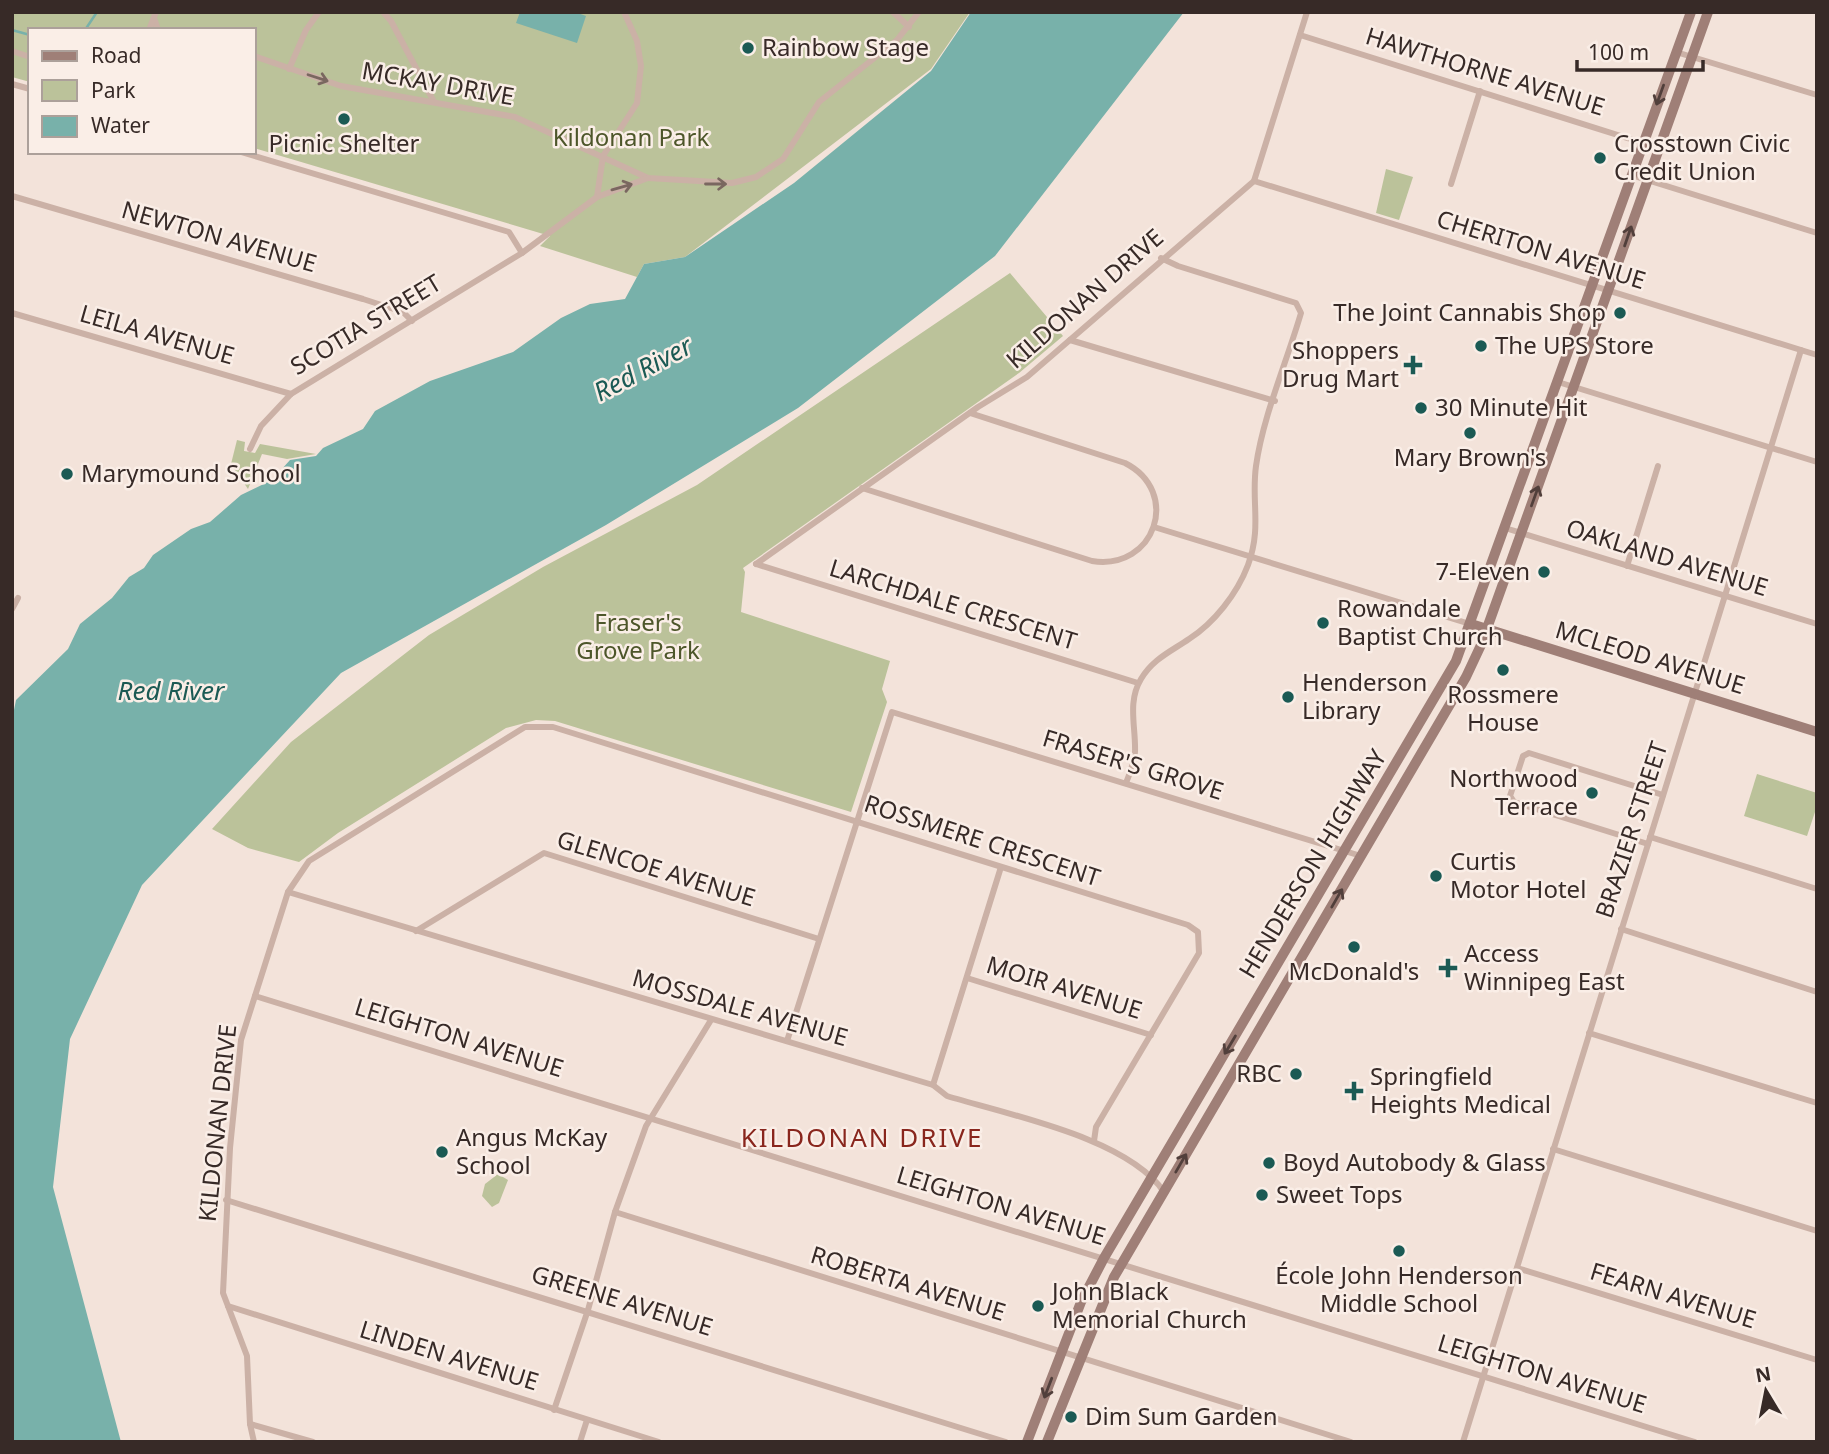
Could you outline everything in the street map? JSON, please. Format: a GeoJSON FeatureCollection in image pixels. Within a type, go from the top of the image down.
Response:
{"type":"FeatureCollection","features":[{"type":"Feature","properties":{"kind":"main road","name":"HENDERSON HIGHWAY"},"geometry":{"type":"LineString","coordinates":[[1027,1442],[1081,1303],[1104,1258],[1444,685],[1471,624],[1691,12]]}},
{"type":"Feature","properties":{"kind":"main road","name":"HENDERSON HIGHWAY"},"geometry":{"type":"LineString","coordinates":[[1047,1442],[1100,1306],[1122,1264],[1466,677],[1522,533],[1708,12]]}},
{"type":"Feature","properties":{"kind":"main road","name":"MCLEOD AVENUE"},"geometry":{"type":"LineString","coordinates":[[1471,624],[1817,732]]}},
{"type":"Feature","properties":{"kind":"main road"},"geometry":{"type":"LineString","coordinates":[[1419,726],[1429,742]]}},
{"type":"Feature","properties":{"kind":"main road"},"geometry":{"type":"LineString","coordinates":[[1250,1012],[1265,1020]]}},
{"type":"Feature","properties":{"kind":"main road"},"geometry":{"type":"LineString","coordinates":[[1198,1100],[1213,1109]]}},
{"type":"Feature","properties":{"kind":"street"},"geometry":{"type":"LineString","coordinates":[[289,69],[306,30],[319,12]]}},
{"type":"Feature","properties":{"kind":"street"},"geometry":{"type":"LineString","coordinates":[[597,197],[603,156],[637,103],[641,66],[637,41],[624,12]]}},
{"type":"Feature","properties":{"kind":"street"},"geometry":{"type":"LineString","coordinates":[[893,12],[909,27]]}},
{"type":"Feature","properties":{"kind":"street"},"geometry":{"type":"LineString","coordinates":[[648,178],[732,183],[767,172],[789,152],[824,97],[909,27],[919,12]]}},
{"type":"Feature","properties":{"kind":"street"},"geometry":{"type":"LineString","coordinates":[[1254,181],[1307,12]]}},
{"type":"Feature","properties":{"kind":"street"},"geometry":{"type":"LineString","coordinates":[[384,13],[391,20],[433,100]]}},
{"type":"Feature","properties":{"kind":"street","name":"HAWTHORNE AVENUE"},"geometry":{"type":"LineString","coordinates":[[1300,35],[1660,148]]}},
{"type":"Feature","properties":{"kind":"street"},"geometry":{"type":"LineString","coordinates":[[1676,52],[1817,95]]}},
{"type":"Feature","properties":{"kind":"street","name":"MCKAY DRIVE"},"geometry":{"type":"LineString","coordinates":[[256,58],[341,86],[433,100],[516,117],[648,178]]}},
{"type":"Feature","properties":{"kind":"street"},"geometry":{"type":"LineString","coordinates":[[1451,184],[1480,91]]}},
{"type":"Feature","properties":{"kind":"street"},"geometry":{"type":"LineString","coordinates":[[248,154],[509,232],[522,253]]}},
{"type":"Feature","properties":{"kind":"street"},"geometry":{"type":"LineString","coordinates":[[1631,176],[1817,233]]}},
{"type":"Feature","properties":{"kind":"street","name":"SCOTIA STREET"},"geometry":{"type":"LineString","coordinates":[[250,449],[261,426],[291,394],[522,253],[597,197],[648,178]]}},
{"type":"Feature","properties":{"kind":"street","name":"KILDONAN DRIVE"},"geometry":{"type":"LineString","coordinates":[[756,564],[970,413],[1027,377],[1161,258],[1254,181]]}},
{"type":"Feature","properties":{"kind":"street","name":"CHERITON AVENUE"},"geometry":{"type":"LineString","coordinates":[[1254,181],[1817,355]]}},
{"type":"Feature","properties":{"kind":"street","name":"NEWTON AVENUE"},"geometry":{"type":"LineString","coordinates":[[12,196],[363,299],[402,312],[412,321]]}},
{"type":"Feature","properties":{"kind":"street"},"geometry":{"type":"LineString","coordinates":[[1126,783],[1135,757],[1133,704],[1138,683],[1160,656],[1191,638],[1231,598],[1251,555],[1258,524],[1256,466],[1301,307],[1161,258]]}},
{"type":"Feature","properties":{"kind":"street","name":"LEILA AVENUE"},"geometry":{"type":"LineString","coordinates":[[12,313],[291,394]]}},
{"type":"Feature","properties":{"kind":"street"},"geometry":{"type":"LineString","coordinates":[[1070,340],[1275,401]]}},
{"type":"Feature","properties":{"kind":"street","name":"BRAZIER STREET"},"geometry":{"type":"LineString","coordinates":[[1462,1442],[1727,597],[1801,350]]}},
{"type":"Feature","properties":{"kind":"street"},"geometry":{"type":"LineString","coordinates":[[1558,382],[1817,462]]}},
{"type":"Feature","properties":{"kind":"street"},"geometry":{"type":"LineString","coordinates":[[862,488],[1100,562],[1128,558],[1144,544],[1154,527],[1156,508],[1144,477],[1133,467],[970,413]]}},
{"type":"Feature","properties":{"kind":"street"},"geometry":{"type":"LineString","coordinates":[[1628,566],[1658,466]]}},
{"type":"Feature","properties":{"kind":"street"},"geometry":{"type":"LineString","coordinates":[[1154,527],[1471,624]]}},
{"type":"Feature","properties":{"kind":"street","name":"OAKLAND AVENUE"},"geometry":{"type":"LineString","coordinates":[[1505,528],[1817,624]]}},
{"type":"Feature","properties":{"kind":"street","name":"LARCHDALE CRESCENT"},"geometry":{"type":"LineString","coordinates":[[756,564],[1138,683]]}},
{"type":"Feature","properties":{"kind":"street"},"geometry":{"type":"LineString","coordinates":[[12,609],[18,598]]}},
{"type":"Feature","properties":{"kind":"street","name":"FRASER'S GROVE"},"geometry":{"type":"LineString","coordinates":[[856,821],[892,712],[1361,856]]}},
{"type":"Feature","properties":{"kind":"street","name":"KILDONAN DRIVE"},"geometry":{"type":"LineString","coordinates":[[254,1442],[250,1424],[247,1356],[223,1293],[226,1200],[241,1040],[288,892],[309,861],[525,727]]}},
{"type":"Feature","properties":{"kind":"street","name":"ROSSMERE CRESCENT"},"geometry":{"type":"LineString","coordinates":[[525,727],[553,727],[1188,925],[1198,932],[1199,953],[1096,1127],[1094,1141]]}},
{"type":"Feature","properties":{"kind":"street"},"geometry":{"type":"LineString","coordinates":[[1663,795],[1529,753],[1523,756],[1510,796],[1514,802],[1817,888]]}},
{"type":"Feature","properties":{"kind":"street"},"geometry":{"type":"LineString","coordinates":[[787,1041],[856,821]]}},
{"type":"Feature","properties":{"kind":"street","name":"GLENCOE AVENUE"},"geometry":{"type":"LineString","coordinates":[[416,931],[544,853],[819,939]]}},
{"type":"Feature","properties":{"kind":"street"},"geometry":{"type":"LineString","coordinates":[[933,1085],[1001,867]]}},
{"type":"Feature","properties":{"kind":"street","name":"MOSSDALE AVENUE"},"geometry":{"type":"LineString","coordinates":[[288,892],[933,1085],[947,1096],[1094,1141],[1153,1175],[1164,1192]]}},
{"type":"Feature","properties":{"kind":"street"},"geometry":{"type":"LineString","coordinates":[[1621,929],[1817,992]]}},
{"type":"Feature","properties":{"kind":"street","name":"MOIR AVENUE"},"geometry":{"type":"LineString","coordinates":[[967,978],[1151,1035]]}},
{"type":"Feature","properties":{"kind":"street","name":"LEIGHTON AVENUE"},"geometry":{"type":"LineString","coordinates":[[255,996],[1695,1442]]}},
{"type":"Feature","properties":{"kind":"street"},"geometry":{"type":"LineString","coordinates":[[554,1410],[588,1310],[615,1212],[651,1117],[710,1020]]}},
{"type":"Feature","properties":{"kind":"street"},"geometry":{"type":"LineString","coordinates":[[1589,1033],[1817,1104]]}},
{"type":"Feature","properties":{"kind":"street"},"geometry":{"type":"LineString","coordinates":[[1553,1149],[1817,1231]]}},
{"type":"Feature","properties":{"kind":"street","name":"GREENE AVENUE"},"geometry":{"type":"LineString","coordinates":[[226,1200],[588,1310],[1006,1442]]}},
{"type":"Feature","properties":{"kind":"street","name":"ROBERTA AVENUE"},"geometry":{"type":"LineString","coordinates":[[615,1212],[1351,1442]]}},
{"type":"Feature","properties":{"kind":"street","name":"FEARN AVENUE"},"geometry":{"type":"LineString","coordinates":[[1517,1268],[1817,1360]]}},
{"type":"Feature","properties":{"kind":"street","name":"LINDEN AVENUE"},"geometry":{"type":"LineString","coordinates":[[228,1306],[659,1442]]}},
{"type":"Feature","properties":{"kind":"street"},"geometry":{"type":"LineString","coordinates":[[580,1442],[587,1420]]}},
{"type":"Feature","properties":{"kind":"street"},"geometry":{"type":"LineString","coordinates":[[250,1424],[313,1442]]}},
{"type":"Feature","properties":{"kind":"green space","name":"Kildonan Park"},"geometry":{"type":"Polygon","coordinates":[[[12,12],[970,12],[931,69],[685,257],[644,264],[637,277],[540,246],[550,236],[256,149],[256,28],[28,28],[28,81],[12,77],[12,12]]]}},
{"type":"Feature","properties":{"kind":"green space"},"geometry":{"type":"Polygon","coordinates":[[[1386,169],[1413,177],[1399,220],[1376,213],[1386,169]]]}},
{"type":"Feature","properties":{"kind":"green space","name":"Fraser's Grove Park"},"geometry":{"type":"Polygon","coordinates":[[[1010,273],[1063,336],[1019,373],[743,568],[745,572],[741,612],[890,661],[882,689],[887,702],[851,812],[555,721],[536,720],[506,728],[338,833],[299,862],[248,848],[212,829],[291,742],[429,635],[543,567],[697,485],[1010,273]]]}},
{"type":"Feature","properties":{"kind":"green space"},"geometry":{"type":"Polygon","coordinates":[[[237,440],[245,442],[244,451],[255,453],[260,444],[316,454],[287,459],[262,454],[248,489],[231,464],[237,440]]]}},
{"type":"Feature","properties":{"kind":"green space"},"geometry":{"type":"Polygon","coordinates":[[[1757,774],[1817,793],[1817,806],[1807,836],[1744,816],[1757,774]]]}},
{"type":"Feature","properties":{"kind":"green space"},"geometry":{"type":"Polygon","coordinates":[[[498,1174],[508,1180],[499,1203],[492,1207],[482,1196],[485,1184],[498,1174]]]}},
{"type":"Feature","properties":{"kind":"water"},"geometry":{"type":"Polygon","coordinates":[[[520,12],[575,12],[586,16],[577,43],[516,23],[520,12]]]}},
{"type":"Feature","properties":{"kind":"water","name":"Red River"},"geometry":{"type":"Polygon","coordinates":[[[971,12],[1184,12],[995,256],[798,408],[606,525],[341,673],[142,885],[70,1039],[53,1187],[121,1442],[12,1442],[12,720],[16,700],[68,649],[80,624],[112,598],[129,577],[144,568],[153,555],[191,529],[210,522],[241,495],[272,480],[290,460],[316,456],[323,448],[363,429],[375,411],[430,381],[513,352],[561,318],[590,304],[625,299],[644,264],[685,257],[794,183],[931,71],[971,12]]]}},
{"type":"Feature","properties":{"kind":"waterway"},"geometry":{"type":"LineString","coordinates":[[86,28],[97,12]]}},
{"type":"Feature","properties":{"kind":"waterway"},"geometry":{"type":"LineString","coordinates":[[12,30],[28,34]]}},
{"type":"Feature","properties":{"kind":"place","name":"Rainbow Stage"},"geometry":{"type":"Point","coordinates":[748,48]}},
{"type":"Feature","properties":{"kind":"place","name":"Picnic Shelter"},"geometry":{"type":"Point","coordinates":[344,119]}},
{"type":"Feature","properties":{"kind":"place","name":"Crosstown Civic Credit Union"},"geometry":{"type":"Point","coordinates":[1600,158]}},
{"type":"Feature","properties":{"kind":"place","name":"The Joint Cannabis Shop"},"geometry":{"type":"Point","coordinates":[1620,313]}},
{"type":"Feature","properties":{"kind":"place","name":"The UPS Store"},"geometry":{"type":"Point","coordinates":[1481,346]}},
{"type":"Feature","properties":{"kind":"place","name":"Shoppers Drug Mart"},"geometry":{"type":"Point","coordinates":[1413,365]}},
{"type":"Feature","properties":{"kind":"place","name":"30 Minute Hit"},"geometry":{"type":"Point","coordinates":[1421,408]}},
{"type":"Feature","properties":{"kind":"place","name":"Mary Brown's"},"geometry":{"type":"Point","coordinates":[1470,433]}},
{"type":"Feature","properties":{"kind":"place","name":"Marymound School"},"geometry":{"type":"Point","coordinates":[67,474]}},
{"type":"Feature","properties":{"kind":"place","name":"7-Eleven"},"geometry":{"type":"Point","coordinates":[1544,572]}},
{"type":"Feature","properties":{"kind":"place","name":"Rowandale Baptist Church"},"geometry":{"type":"Point","coordinates":[1323,623]}},
{"type":"Feature","properties":{"kind":"place","name":"Rossmere House"},"geometry":{"type":"Point","coordinates":[1503,670]}},
{"type":"Feature","properties":{"kind":"place","name":"Henderson Library"},"geometry":{"type":"Point","coordinates":[1288,697]}},
{"type":"Feature","properties":{"kind":"place","name":"Northwood Terrace"},"geometry":{"type":"Point","coordinates":[1592,793]}},
{"type":"Feature","properties":{"kind":"place","name":"Curtis Motor Hotel"},"geometry":{"type":"Point","coordinates":[1436,876]}},
{"type":"Feature","properties":{"kind":"place","name":"McDonald's"},"geometry":{"type":"Point","coordinates":[1354,947]}},
{"type":"Feature","properties":{"kind":"place","name":"Access Winnipeg East"},"geometry":{"type":"Point","coordinates":[1448,968]}},
{"type":"Feature","properties":{"kind":"place","name":"RBC"},"geometry":{"type":"Point","coordinates":[1296,1074]}},
{"type":"Feature","properties":{"kind":"place","name":"Springfield Heights Medical"},"geometry":{"type":"Point","coordinates":[1354,1091]}},
{"type":"Feature","properties":{"kind":"place","name":"Angus McKay School"},"geometry":{"type":"Point","coordinates":[442,1152]}},
{"type":"Feature","properties":{"kind":"place","name":"Boyd Autobody & Glass"},"geometry":{"type":"Point","coordinates":[1269,1163]}},
{"type":"Feature","properties":{"kind":"place","name":"Sweet Tops"},"geometry":{"type":"Point","coordinates":[1262,1195]}},
{"type":"Feature","properties":{"kind":"place","name":"École John Henderson Middle School"},"geometry":{"type":"Point","coordinates":[1399,1251]}},
{"type":"Feature","properties":{"kind":"place","name":"John Black Memorial Church"},"geometry":{"type":"Point","coordinates":[1038,1306]}},
{"type":"Feature","properties":{"kind":"place","name":"Dim Sum Garden"},"geometry":{"type":"Point","coordinates":[1071,1417]}},
{"type":"Feature","properties":{"kind":"district","name":"KILDONAN DRIVE"},"geometry":{"type":"Point","coordinates":[862,1138]}}]}
